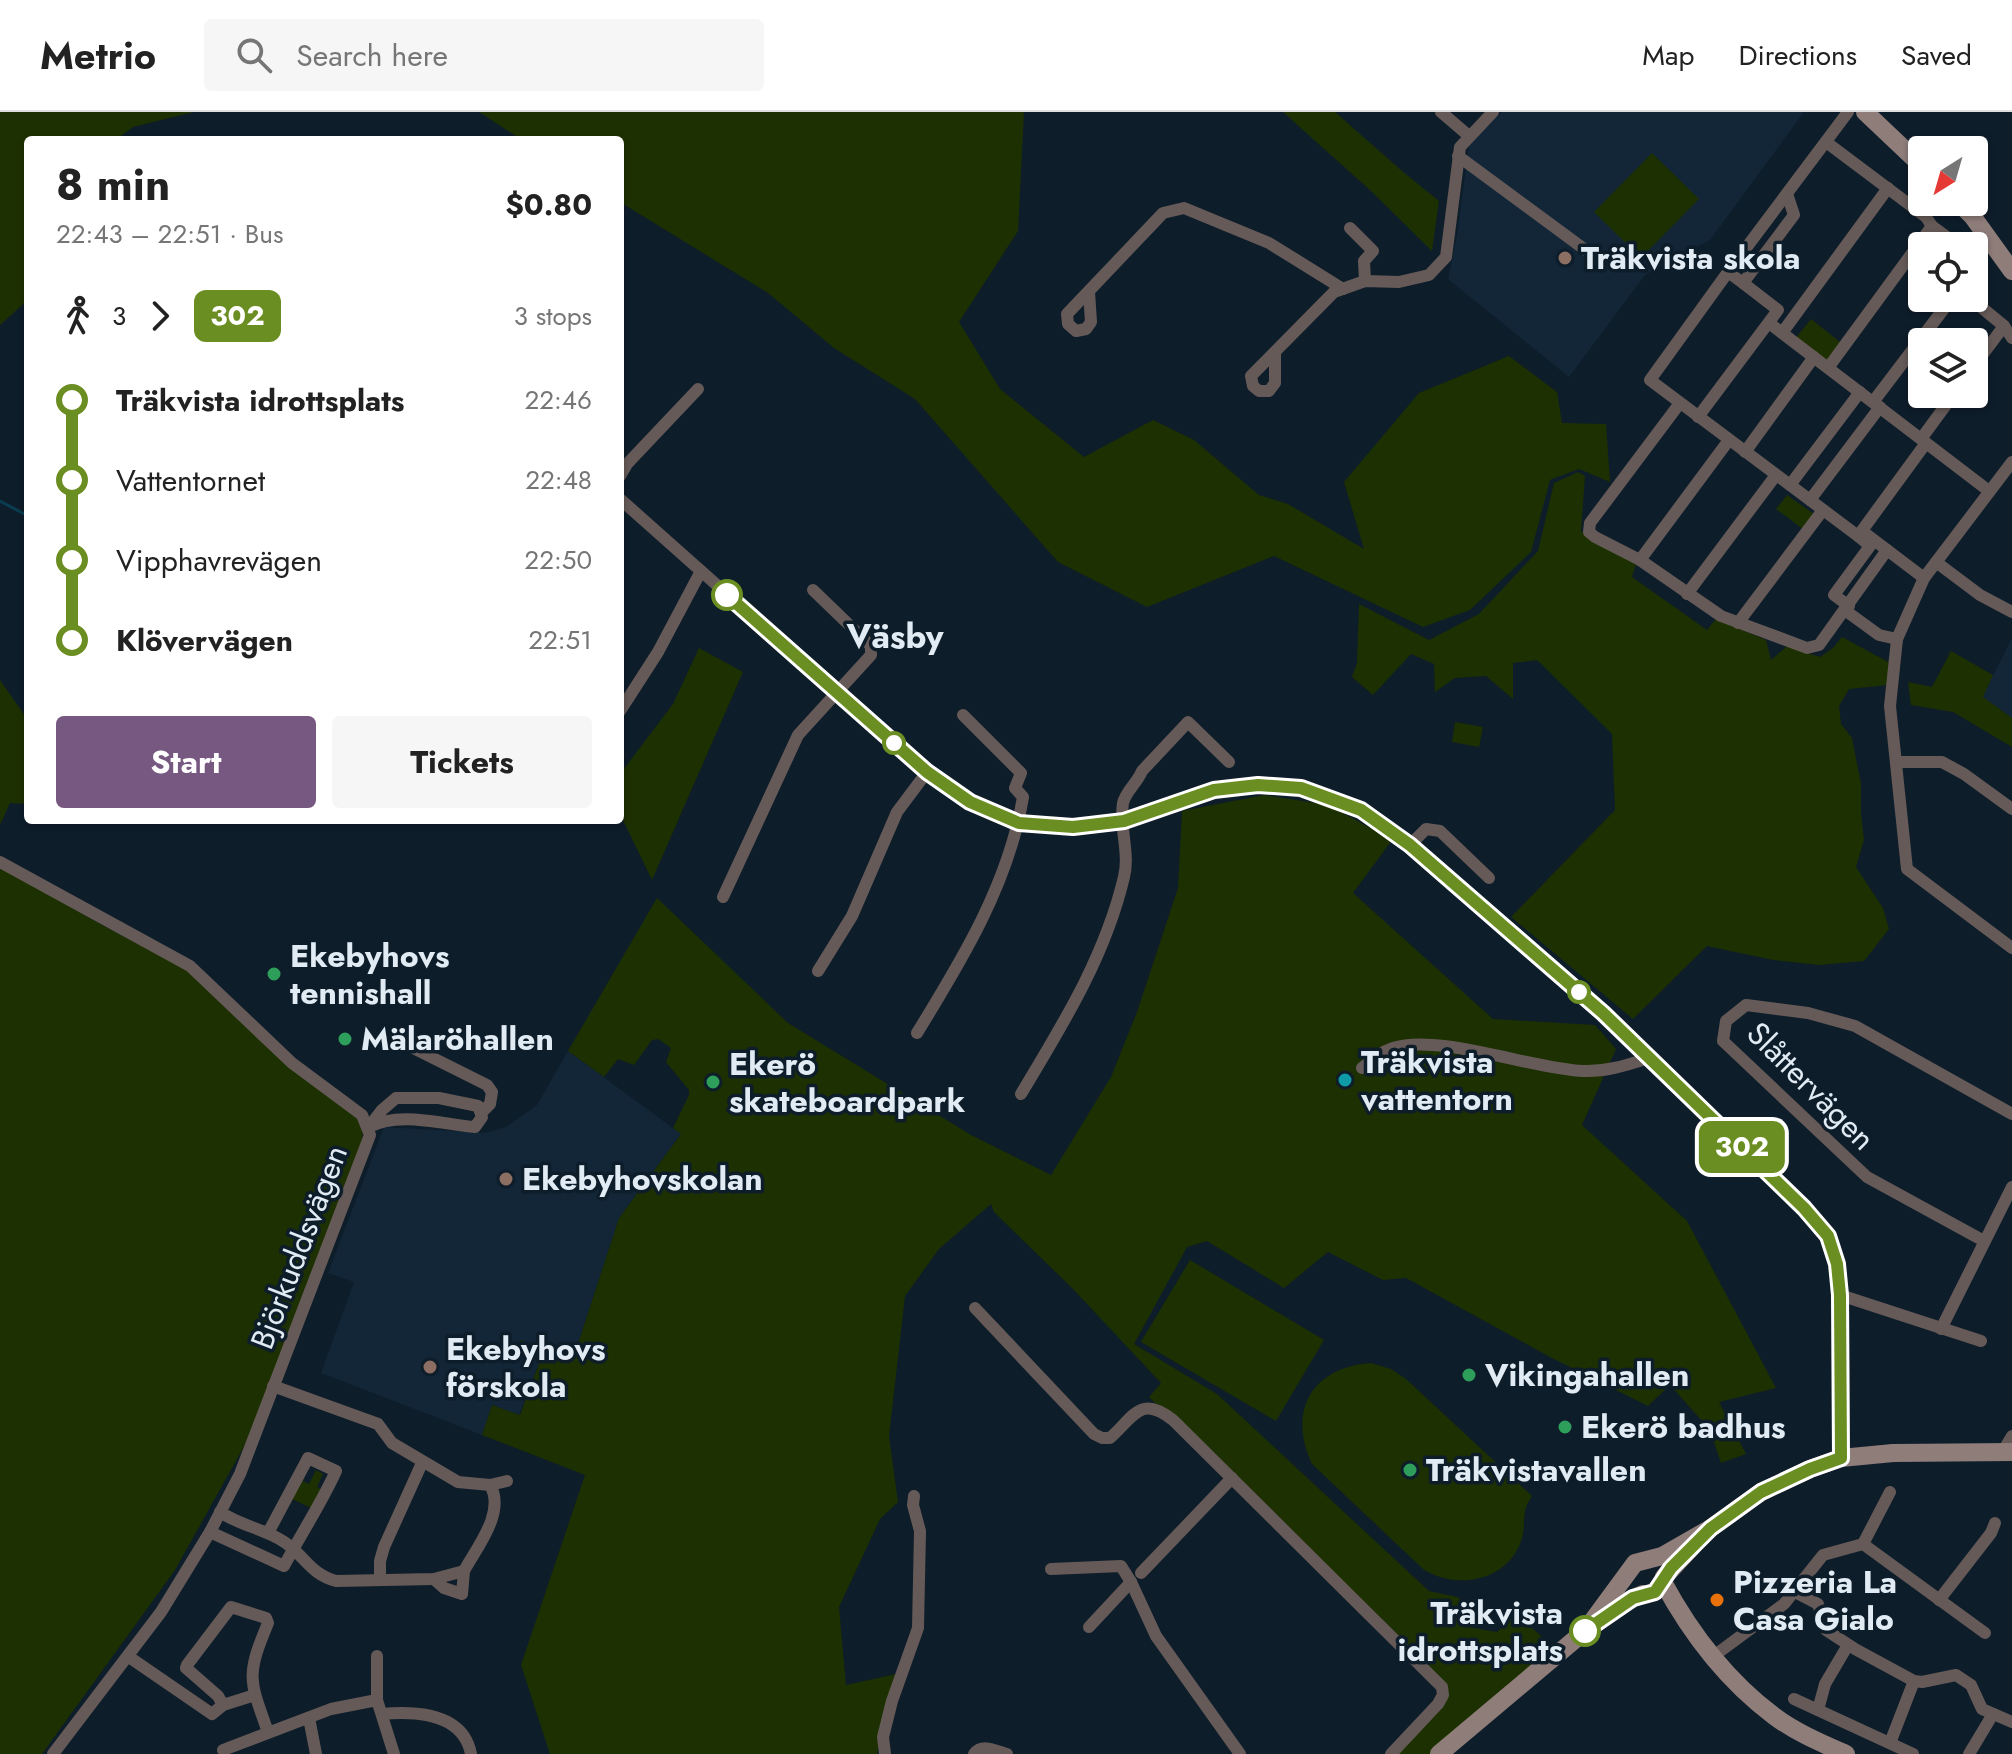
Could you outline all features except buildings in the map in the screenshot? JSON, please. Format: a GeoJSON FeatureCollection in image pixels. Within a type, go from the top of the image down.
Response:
{"type":"FeatureCollection","features":[{"type":"Feature","properties":{"kind":"main road"},"geometry":{"type":"LineString","coordinates":[[1865,112],[1908,153]]}},
{"type":"Feature","properties":{"kind":"main road"},"geometry":{"type":"LineString","coordinates":[[1972,216],[2012,271]]}},
{"type":"Feature","properties":{"kind":"main road"},"geometry":{"type":"LineString","coordinates":[[1585,1631],[1640,1560],[1662,1556],[1711,1528],[1761,1492],[1810,1469],[1841,1458],[2010,1447]]}},
{"type":"Feature","properties":{"kind":"main road"},"geometry":{"type":"LineString","coordinates":[[1439,1754],[1585,1631],[1625,1602],[1655,1587],[1711,1528]]}},
{"type":"Feature","properties":{"kind":"main road"},"geometry":{"type":"LineString","coordinates":[[1651,1559],[1660,1566],[1655,1587]]}},
{"type":"Feature","properties":{"kind":"main road"},"geometry":{"type":"LineString","coordinates":[[1630,1572],[1633,1587],[1655,1587],[1711,1658],[1774,1716],[1846,1754]]}},
{"type":"Feature","properties":{"kind":"street"},"geometry":{"type":"LineString","coordinates":[[1441,112],[1469,136]]}},
{"type":"Feature","properties":{"kind":"street"},"geometry":{"type":"LineString","coordinates":[[1275,353],[1334,292],[1365,281],[1399,282],[1429,275],[1446,257],[1460,147],[1493,112]]}},
{"type":"Feature","properties":{"kind":"street"},"geometry":{"type":"LineString","coordinates":[[1848,112],[1650,380],[1823,510],[1887,550],[1924,578]]}},
{"type":"Feature","properties":{"kind":"street"},"geometry":{"type":"LineString","coordinates":[[1826,142],[1942,232]]}},
{"type":"Feature","properties":{"kind":"street"},"geometry":{"type":"LineString","coordinates":[[1458,156],[1591,254]]}},
{"type":"Feature","properties":{"kind":"street"},"geometry":{"type":"LineString","coordinates":[[1782,333],[1888,188]]}},
{"type":"Feature","properties":{"kind":"street"},"geometry":{"type":"LineString","coordinates":[[1743,283],[1794,215],[1787,194]]}},
{"type":"Feature","properties":{"kind":"street"},"geometry":{"type":"LineString","coordinates":[[1089,292],[1163,213],[1184,208],[1269,243],[1343,289]]}},
{"type":"Feature","properties":{"kind":"street"},"geometry":{"type":"LineString","coordinates":[[1828,368],[1929,221]]}},
{"type":"Feature","properties":{"kind":"street"},"geometry":{"type":"LineString","coordinates":[[1350,228],[1373,251],[1364,261],[1365,281]]}},
{"type":"Feature","properties":{"kind":"street"},"geometry":{"type":"LineString","coordinates":[[1698,417],[1778,310],[1728,272]]}},
{"type":"Feature","properties":{"kind":"street"},"geometry":{"type":"LineString","coordinates":[[1810,500],[1942,312]]}},
{"type":"Feature","properties":{"kind":"street"},"geometry":{"type":"LineString","coordinates":[[1987,312],[2004,326],[2012,338]]}},
{"type":"Feature","properties":{"kind":"street"},"geometry":{"type":"LineString","coordinates":[[1769,323],[1989,491]]}},
{"type":"Feature","properties":{"kind":"street"},"geometry":{"type":"LineString","coordinates":[[1988,347],[2004,326]]}},
{"type":"Feature","properties":{"kind":"street"},"geometry":{"type":"LineString","coordinates":[[1745,452],[1814,357]]}},
{"type":"Feature","properties":{"kind":"street"},"geometry":{"type":"LineString","coordinates":[[624,469],[698,389]]}},
{"type":"Feature","properties":{"kind":"street"},"geometry":{"type":"LineString","coordinates":[[1790,485],[1860,392]]}},
{"type":"Feature","properties":{"kind":"street"},"geometry":{"type":"LineString","coordinates":[[1680,403],[1590,523],[1589,532],[1595,537],[1640,560],[1721,616],[1773,637],[1814,648],[1847,609],[1887,550]]}},
{"type":"Feature","properties":{"kind":"street"},"geometry":{"type":"LineString","coordinates":[[1860,534],[1945,408]]}},
{"type":"Feature","properties":{"kind":"street"},"geometry":{"type":"LineString","coordinates":[[1640,560],[1729,440]]}},
{"type":"Feature","properties":{"kind":"street"},"geometry":{"type":"LineString","coordinates":[[2012,462],[1924,578],[1897,639],[1890,706],[1907,869],[2012,948]]}},
{"type":"Feature","properties":{"kind":"street"},"geometry":{"type":"LineString","coordinates":[[1687,594],[1776,475]]}},
{"type":"Feature","properties":{"kind":"street"},"geometry":{"type":"LineString","coordinates":[[624,503],[927,772],[970,802],[1019,823],[1073,827],[1124,821],[1214,790],[1258,785],[1301,788],[1361,810],[1410,845],[1551,967],[1649,1058],[1804,1208],[1828,1236],[1837,1264],[1840,1295],[1841,1458]]}},
{"type":"Feature","properties":{"kind":"street"},"geometry":{"type":"LineString","coordinates":[[1738,623],[1823,510]]}},
{"type":"Feature","properties":{"kind":"street"},"geometry":{"type":"LineString","coordinates":[[1860,534],[1870,546],[1834,595],[1879,635],[1897,639]]}},
{"type":"Feature","properties":{"kind":"street"},"geometry":{"type":"LineString","coordinates":[[1936,562],[1980,595],[2012,612]]}},
{"type":"Feature","properties":{"kind":"street"},"geometry":{"type":"LineString","coordinates":[[624,705],[658,652],[701,571]]}},
{"type":"Feature","properties":{"kind":"street"},"geometry":{"type":"LineString","coordinates":[[723,897],[798,735],[871,655],[871,646],[813,590]]}},
{"type":"Feature","properties":{"kind":"street"},"geometry":{"type":"LineString","coordinates":[[917,1033],[955,973],[991,902],[1019,823],[1023,797],[1015,788],[1021,773],[963,715]]}},
{"type":"Feature","properties":{"kind":"street"},"geometry":{"type":"LineString","coordinates":[[1021,1094],[1076,1004],[1107,937],[1125,873],[1123,800],[1139,780],[1142,771],[1188,722],[1229,762]]}},
{"type":"Feature","properties":{"kind":"street"},"geometry":{"type":"LineString","coordinates":[[1896,762],[1942,762],[2012,809]]}},
{"type":"Feature","properties":{"kind":"street"},"geometry":{"type":"LineString","coordinates":[[818,971],[852,916],[897,812],[927,772]]}},
{"type":"Feature","properties":{"kind":"street"},"geometry":{"type":"LineString","coordinates":[[1410,845],[1426,829],[1440,831],[1489,878]]}},
{"type":"Feature","properties":{"kind":"street","name":"Björkuddsvägen"},"geometry":{"type":"LineString","coordinates":[[0,862],[190,966],[292,1063],[362,1115],[369,1127]]}},
{"type":"Feature","properties":{"kind":"street","name":"Slåttervägen"},"geometry":{"type":"LineString","coordinates":[[1984,1241],[1867,1177],[1723,1041],[1726,1021],[1746,1005],[1808,1013],[1855,1026],[2012,1114]]}},
{"type":"Feature","properties":{"kind":"street"},"geometry":{"type":"LineString","coordinates":[[403,1043],[487,1085],[492,1092],[490,1104],[481,1113]]}},
{"type":"Feature","properties":{"kind":"street"},"geometry":{"type":"LineString","coordinates":[[1362,1068],[1376,1056],[1395,1047],[1417,1045],[1583,1071],[1617,1069],[1649,1058]]}},
{"type":"Feature","properties":{"kind":"street","name":"Björkuddsvägen"},"geometry":{"type":"LineString","coordinates":[[53,1754],[161,1612],[210,1532],[240,1474],[366,1146],[369,1127],[396,1098],[439,1098],[478,1106],[482,1117],[475,1127],[403,1119],[381,1121],[369,1127]]}},
{"type":"Feature","properties":{"kind":"street"},"geometry":{"type":"LineString","coordinates":[[1941,1329],[2012,1187]]}},
{"type":"Feature","properties":{"kind":"street"},"geometry":{"type":"LineString","coordinates":[[1840,1295],[1981,1341]]}},
{"type":"Feature","properties":{"kind":"street"},"geometry":{"type":"LineString","coordinates":[[975,1308],[1094,1434],[1110,1438],[1137,1411],[1149,1407],[1159,1409],[1442,1687],[1443,1695],[1438,1704],[1391,1754]]}},
{"type":"Feature","properties":{"kind":"street","name":"Björkuddsvägen"},"geometry":{"type":"LineString","coordinates":[[273,1386],[378,1424],[392,1443],[458,1482],[490,1485],[507,1481]]}},
{"type":"Feature","properties":{"kind":"street"},"geometry":{"type":"LineString","coordinates":[[210,1532],[284,1566],[312,1520],[336,1471],[311,1453],[268,1533]]}},
{"type":"Feature","properties":{"kind":"street"},"geometry":{"type":"LineString","coordinates":[[380,1580],[384,1547],[422,1463]]}},
{"type":"Feature","properties":{"kind":"street"},"geometry":{"type":"LineString","coordinates":[[1089,1627],[1232,1478]]}},
{"type":"Feature","properties":{"kind":"street"},"geometry":{"type":"LineString","coordinates":[[434,1579],[444,1588],[462,1594],[464,1571],[491,1524],[495,1504],[490,1485]]}},
{"type":"Feature","properties":{"kind":"street"},"geometry":{"type":"LineString","coordinates":[[1711,1658],[1784,1604],[1823,1555],[1863,1544],[1890,1492]]}},
{"type":"Feature","properties":{"kind":"street"},"geometry":{"type":"LineString","coordinates":[[885,1754],[883,1737],[892,1701],[918,1628],[920,1531],[913,1505],[914,1496]]}},
{"type":"Feature","properties":{"kind":"street"},"geometry":{"type":"LineString","coordinates":[[220,1512],[268,1533],[293,1549],[303,1562],[332,1580],[434,1579],[464,1571]]}},
{"type":"Feature","properties":{"kind":"street"},"geometry":{"type":"LineString","coordinates":[[1939,1600],[1991,1533],[1995,1523]]}},
{"type":"Feature","properties":{"kind":"street"},"geometry":{"type":"LineString","coordinates":[[1863,1544],[1985,1633]]}},
{"type":"Feature","properties":{"kind":"street"},"geometry":{"type":"LineString","coordinates":[[1051,1569],[1121,1566],[1136,1577],[1156,1636],[1240,1754]]}},
{"type":"Feature","properties":{"kind":"street"},"geometry":{"type":"LineString","coordinates":[[1795,1592],[1818,1604],[1826,1630],[1848,1645],[1914,1681],[1956,1675],[1971,1685],[1982,1709],[2012,1722]]}},
{"type":"Feature","properties":{"kind":"street"},"geometry":{"type":"LineString","coordinates":[[223,1705],[218,1696],[186,1668],[231,1607],[266,1618],[268,1623],[252,1666],[251,1686],[268,1732]]}},
{"type":"Feature","properties":{"kind":"street"},"geometry":{"type":"LineString","coordinates":[[1818,1710],[1825,1684],[1848,1645]]}},
{"type":"Feature","properties":{"kind":"street"},"geometry":{"type":"LineString","coordinates":[[377,1656],[377,1700],[394,1754]]}},
{"type":"Feature","properties":{"kind":"street"},"geometry":{"type":"LineString","coordinates":[[129,1657],[212,1714],[223,1705],[255,1695]]}},
{"type":"Feature","properties":{"kind":"street"},"geometry":{"type":"LineString","coordinates":[[1890,1743],[1914,1681]]}},
{"type":"Feature","properties":{"kind":"street"},"geometry":{"type":"LineString","coordinates":[[1794,1699],[1913,1754]]}},
{"type":"Feature","properties":{"kind":"street"},"geometry":{"type":"LineString","coordinates":[[223,1750],[331,1709],[377,1700]]}},
{"type":"Feature","properties":{"kind":"street"},"geometry":{"type":"LineString","coordinates":[[382,1714],[429,1714],[455,1726],[468,1742],[471,1754]]}},
{"type":"Feature","properties":{"kind":"street"},"geometry":{"type":"LineString","coordinates":[[1969,1754],[1993,1714]]}},
{"type":"Feature","properties":{"kind":"street"},"geometry":{"type":"LineString","coordinates":[[309,1718],[316,1754]]}},
{"type":"Feature","properties":{"kind":"street"},"geometry":{"type":"LineString","coordinates":[[974,1754],[984,1747],[1007,1754]]}},
{"type":"Feature","properties":{"kind":"shaded area","name":"Träkvista skola"},"geometry":{"type":"Polygon","coordinates":[[[1502,112],[1804,112],[1710,240],[1645,275],[1569,377],[1448,279],[1469,145],[1502,112]]]}},
{"type":"Feature","properties":{"kind":"shaded area"},"geometry":{"type":"Polygon","coordinates":[[[2012,641],[2012,718],[1982,697],[2012,641]]]}},
{"type":"Feature","properties":{"kind":"shaded area","name":"Ekebyhovskolan"},"geometry":{"type":"Polygon","coordinates":[[[568,1051],[681,1134],[619,1218],[573,1359],[521,1340],[540,1360],[519,1415],[492,1405],[482,1435],[321,1373],[354,1282],[328,1273],[384,1127],[486,1133],[506,1127],[537,1105],[568,1051]]]}},
{"type":"Feature","properties":{"kind":"green space"},"geometry":{"type":"Polygon","coordinates":[[[0,112],[194,112],[133,127],[121,136],[24,136],[24,304],[0,325],[0,112]]]}},
{"type":"Feature","properties":{"kind":"green space"},"geometry":{"type":"Polygon","coordinates":[[[479,112],[1024,112],[1018,231],[959,322],[1000,389],[1084,457],[1153,420],[1194,440],[1259,495],[1288,504],[1364,549],[1344,482],[1419,393],[1509,356],[1557,392],[1562,423],[1606,424],[1610,482],[1579,469],[1550,480],[1531,552],[1470,610],[1423,627],[1274,556],[1147,607],[1058,562],[915,399],[834,348],[768,293],[624,204],[624,136],[516,136],[479,112]]]}},
{"type":"Feature","properties":{"kind":"green space"},"geometry":{"type":"Polygon","coordinates":[[[1283,112],[1335,112],[1439,201],[1432,251],[1371,191],[1283,112]]]}},
{"type":"Feature","properties":{"kind":"green space"},"geometry":{"type":"Polygon","coordinates":[[[1652,153],[1699,199],[1641,258],[1594,212],[1652,153]]]}},
{"type":"Feature","properties":{"kind":"green space"},"geometry":{"type":"Polygon","coordinates":[[[1811,319],[1845,346],[1830,366],[1795,339],[1811,319]]]}},
{"type":"Feature","properties":{"kind":"green space"},"geometry":{"type":"Polygon","coordinates":[[[1578,472],[1585,476],[1581,531],[1592,541],[1636,564],[1632,577],[1707,630],[1716,619],[1766,640],[1771,660],[1787,646],[1820,657],[1842,637],[1892,664],[1888,685],[1849,689],[1839,706],[1841,724],[1852,738],[1861,784],[1864,840],[1856,867],[1883,908],[1889,929],[1864,961],[1819,965],[1773,960],[1707,946],[1633,1019],[1511,917],[1615,810],[1612,734],[1537,660],[1513,663],[1513,699],[1486,676],[1455,678],[1435,692],[1434,664],[1411,654],[1373,695],[1352,677],[1357,663],[1359,604],[1429,640],[1479,614],[1538,551],[1554,483],[1578,472]]]}},
{"type":"Feature","properties":{"kind":"green space"},"geometry":{"type":"Polygon","coordinates":[[[1787,495],[1814,514],[1803,529],[1776,509],[1787,495]]]}},
{"type":"Feature","properties":{"kind":"green space"},"geometry":{"type":"Polygon","coordinates":[[[699,648],[743,672],[652,880],[624,822],[624,769],[673,704],[699,648]]]}},
{"type":"Feature","properties":{"kind":"green space"},"geometry":{"type":"Polygon","coordinates":[[[1951,651],[1993,675],[1983,697],[2012,718],[2012,747],[1953,712],[1911,705],[1908,682],[1932,687],[1951,651]]]}},
{"type":"Feature","properties":{"kind":"green space"},"geometry":{"type":"Polygon","coordinates":[[[0,680],[24,714],[24,804],[10,803],[0,825],[0,680]]]}},
{"type":"Feature","properties":{"kind":"green space"},"geometry":{"type":"Polygon","coordinates":[[[1455,722],[1483,727],[1479,747],[1452,742],[1455,722]]]}},
{"type":"Feature","properties":{"kind":"green space"},"geometry":{"type":"Polygon","coordinates":[[[1264,795],[1328,805],[1392,840],[1353,893],[1493,1019],[1595,1025],[1616,1049],[1582,1125],[1687,1221],[1776,1388],[1719,1402],[1746,1454],[1721,1463],[1710,1430],[1670,1385],[1648,1406],[1552,1358],[1406,1278],[1383,1280],[1328,1252],[1284,1288],[1207,1241],[1187,1247],[1134,1344],[1217,1394],[1429,1591],[1457,1597],[1467,1605],[1469,1627],[1497,1632],[1515,1615],[1538,1633],[1557,1654],[1439,1754],[1391,1754],[1443,1695],[1359,1603],[1149,1397],[1161,1383],[1072,1288],[994,1212],[991,1204],[939,1249],[905,1296],[889,1436],[898,1502],[880,1519],[839,1607],[846,1685],[896,1674],[877,1754],[550,1754],[521,1665],[585,1475],[482,1435],[492,1405],[520,1415],[540,1361],[516,1352],[520,1340],[573,1359],[619,1218],[681,1134],[673,1128],[689,1090],[666,1062],[671,1048],[658,1039],[652,1040],[634,1065],[618,1059],[604,1077],[568,1051],[657,898],[788,1023],[971,1135],[1051,1175],[1111,1077],[1137,1012],[1178,888],[1182,811],[1264,795]]]}},
{"type":"Feature","properties":{"kind":"green space"},"geometry":{"type":"Polygon","coordinates":[[[0,867],[189,971],[357,1115],[363,1128],[362,1144],[251,1434],[175,1570],[42,1754],[0,1754],[0,867]]]}},
{"type":"Feature","properties":{"kind":"green space"},"geometry":{"type":"Polygon","coordinates":[[[1190,1260],[1324,1340],[1276,1421],[1141,1342],[1190,1260]]]}},
{"type":"Feature","properties":{"kind":"green space"},"geometry":{"type":"Polygon","coordinates":[[[1371,1363],[1391,1369],[1406,1379],[1532,1496],[1526,1508],[1520,1544],[1503,1567],[1478,1579],[1464,1580],[1436,1576],[1423,1569],[1312,1464],[1302,1426],[1310,1395],[1333,1373],[1350,1366],[1371,1363]]]}},
{"type":"Feature","properties":{"kind":"green space"},"geometry":{"type":"Polygon","coordinates":[[[316,1470],[323,1474],[317,1487],[323,1490],[313,1509],[290,1498],[299,1479],[309,1484],[316,1470]]]}},
{"type":"Feature","properties":{"kind":"waterway"},"geometry":{"type":"LineString","coordinates":[[0,501],[24,514]]}},
{"type":"Feature","properties":{"kind":"bus line","name":"302"},"geometry":{"type":"LineString","coordinates":[[727,595],[927,772],[970,802],[1019,823],[1073,827],[1124,821],[1214,790],[1258,785],[1301,788],[1361,810],[1410,845],[1603,1013],[1804,1208],[1828,1236],[1837,1264],[1840,1295],[1841,1458],[1761,1492],[1711,1528],[1671,1568],[1655,1592],[1633,1598],[1585,1631]]}},
{"type":"Feature","properties":{"kind":"place","name":"Träkvista skola"},"geometry":{"type":"Point","coordinates":[1565,258]}},
{"type":"Feature","properties":{"kind":"place","name":"Ekebyhovs tennishall"},"geometry":{"type":"Point","coordinates":[274,974]}},
{"type":"Feature","properties":{"kind":"place","name":"Mälaröhallen"},"geometry":{"type":"Point","coordinates":[345,1039]}},
{"type":"Feature","properties":{"kind":"place","name":"Träkvista vattentorn"},"geometry":{"type":"Point","coordinates":[1345,1080]}},
{"type":"Feature","properties":{"kind":"place","name":"Ekerö skateboardpark"},"geometry":{"type":"Point","coordinates":[713,1082]}},
{"type":"Feature","properties":{"kind":"place","name":"Ekebyhovskolan"},"geometry":{"type":"Point","coordinates":[506,1179]}},
{"type":"Feature","properties":{"kind":"place","name":"Ekebyhovs förskola"},"geometry":{"type":"Point","coordinates":[430,1367]}},
{"type":"Feature","properties":{"kind":"place","name":"Vikingahallen"},"geometry":{"type":"Point","coordinates":[1469,1375]}},
{"type":"Feature","properties":{"kind":"place","name":"Ekerö badhus"},"geometry":{"type":"Point","coordinates":[1565,1427]}},
{"type":"Feature","properties":{"kind":"place","name":"Träkvistavallen"},"geometry":{"type":"Point","coordinates":[1410,1470]}},
{"type":"Feature","properties":{"kind":"place","name":"Pizzeria La Casa Gialo"},"geometry":{"type":"Point","coordinates":[1717,1600]}},
{"type":"Feature","properties":{"kind":"place","name":"Träkvista idrottsplats"},"geometry":{"type":"Point","coordinates":[1585,1631]}},
{"type":"Feature","properties":{"kind":"district","name":"Väsby"},"geometry":{"type":"Point","coordinates":[895,636]}}]}
